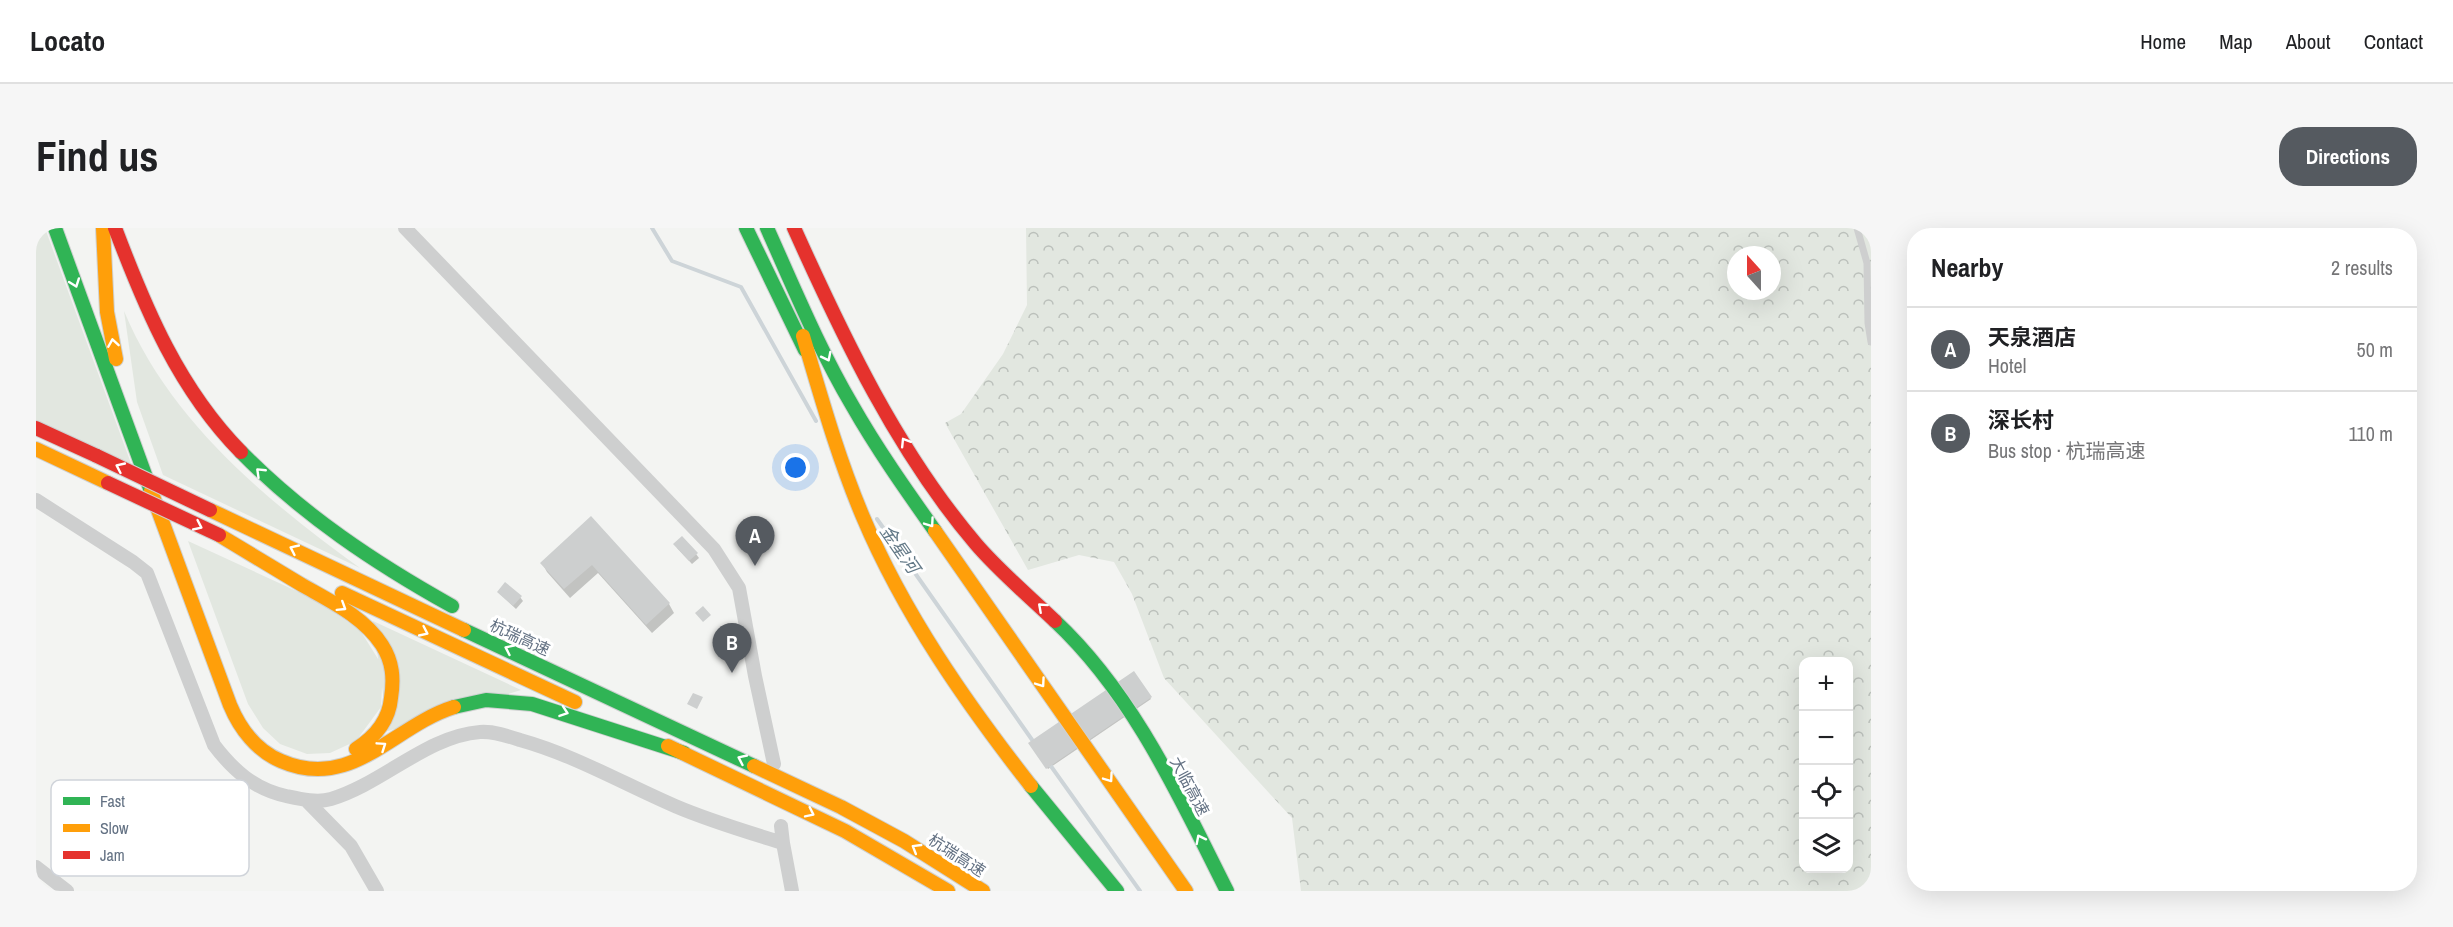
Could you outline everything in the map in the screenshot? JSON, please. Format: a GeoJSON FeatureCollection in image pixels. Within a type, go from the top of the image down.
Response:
{"type":"FeatureCollection","features":[{"type":"Feature","properties":{"kind":"main road"},"geometry":{"type":"LineString","coordinates":[[55,228],[225,692],[241,726],[261,748],[272,757],[298,768],[312,770],[340,768],[369,755],[423,719],[442,710],[487,700],[514,700],[546,706],[684,753]]}},
{"type":"Feature","properties":{"kind":"main road"},"geometry":{"type":"LineString","coordinates":[[104,228],[105,280],[112,348],[126,392],[242,707],[262,735],[289,753],[301,757],[325,759],[349,753],[360,747],[385,720],[393,696],[393,672],[390,660],[378,638],[346,609],[219,536]]}},
{"type":"Feature","properties":{"kind":"main road"},"geometry":{"type":"LineString","coordinates":[[115,228],[140,292],[169,355],[195,396],[230,442],[280,490],[322,524],[403,578],[464,612]]}},
{"type":"Feature","properties":{"kind":"main road"},"geometry":{"type":"LineString","coordinates":[[746,228],[810,360]]}},
{"type":"Feature","properties":{"kind":"main road"},"geometry":{"type":"LineString","coordinates":[[767,228],[814,333],[851,404],[893,471],[1186,891]]}},
{"type":"Feature","properties":{"kind":"main road","name":"大临高速"},"geometry":{"type":"LineString","coordinates":[[794,228],[827,302],[877,397],[942,499],[978,545],[1088,653],[1121,699],[1172,784],[1227,891]]}},
{"type":"Feature","properties":{"kind":"main road"},"geometry":{"type":"LineString","coordinates":[[784,266],[806,255]]}},
{"type":"Feature","properties":{"kind":"main road"},"geometry":{"type":"LineString","coordinates":[[784,266],[810,360],[851,490],[892,578],[941,659],[984,723],[1026,781],[1117,891]]}},
{"type":"Feature","properties":{"kind":"main road","name":"杭瑞高速"},"geometry":{"type":"LineString","coordinates":[[36,428],[857,815],[904,841],[982,891]]}},
{"type":"Feature","properties":{"kind":"main road"},"geometry":{"type":"LineString","coordinates":[[36,449],[832,824],[948,891]]}},
{"type":"Feature","properties":{"kind":"main road"},"geometry":{"type":"LineString","coordinates":[[503,633],[627,705]]}},
{"type":"Feature","properties":{"kind":"street"},"geometry":{"type":"LineString","coordinates":[[405,228],[714,549],[740,588],[755,676],[774,764]]}},
{"type":"Feature","properties":{"kind":"street"},"geometry":{"type":"LineString","coordinates":[[36,500],[147,573],[214,745],[233,768],[249,780]]}},
{"type":"Feature","properties":{"kind":"street"},"geometry":{"type":"LineString","coordinates":[[249,780],[275,794],[306,800],[330,799],[375,779],[450,739],[481,731],[549,748],[677,807],[783,843]]}},
{"type":"Feature","properties":{"kind":"street"},"geometry":{"type":"LineString","coordinates":[[306,800],[351,846],[377,891]]}},
{"type":"Feature","properties":{"kind":"street"},"geometry":{"type":"LineString","coordinates":[[781,826],[792,891]]}},
{"type":"Feature","properties":{"kind":"street"},"geometry":{"type":"LineString","coordinates":[[36,867],[67,891]]}},
{"type":"Feature","properties":{"kind":"lane"},"geometry":{"type":"LineString","coordinates":[[1857,228],[1867,263],[1868,323],[1871,342]]}},
{"type":"Feature","properties":{"kind":"green space"},"geometry":{"type":"Polygon","coordinates":[[[36,228],[45,228],[132,466],[36,421],[36,228]]]}},
{"type":"Feature","properties":{"kind":"green space"},"geometry":{"type":"Polygon","coordinates":[[[1026,228],[1871,228],[1871,891],[1301,891],[1292,818],[1164,678],[1132,594],[1114,562],[1079,555],[1028,570],[945,423],[961,414],[1003,354],[1027,305],[1026,228]]]}},
{"type":"Feature","properties":{"kind":"green space"},"geometry":{"type":"Polygon","coordinates":[[[124,311],[143,351],[167,388],[194,423],[256,486],[360,568],[163,475],[137,402],[124,311]]]}},
{"type":"Feature","properties":{"kind":"green space"},"geometry":{"type":"Polygon","coordinates":[[[188,541],[314,599],[360,630],[383,667],[381,707],[356,741],[330,753],[307,754],[280,744],[263,728],[248,704],[188,541]]]}},
{"type":"Feature","properties":{"kind":"green space"},"geometry":{"type":"Polygon","coordinates":[[[373,621],[521,690],[388,731],[373,621]]]}},
{"type":"Feature","properties":{"kind":"building"},"geometry":{"type":"Polygon","coordinates":[[[591,516],[670,603],[646,625],[592,565],[564,589],[540,563],[591,516]]]}},
{"type":"Feature","properties":{"kind":"building"},"geometry":{"type":"Polygon","coordinates":[[[682,536],[698,553],[689,561],[673,544],[682,536]]]}},
{"type":"Feature","properties":{"kind":"building"},"geometry":{"type":"Polygon","coordinates":[[[505,582],[522,596],[513,606],[497,592],[505,582]]]}},
{"type":"Feature","properties":{"kind":"building"},"geometry":{"type":"Polygon","coordinates":[[[703,606],[711,615],[703,622],[695,613],[703,606]]]}},
{"type":"Feature","properties":{"kind":"building"},"geometry":{"type":"Polygon","coordinates":[[[730,639],[734,642],[725,659],[721,657],[730,639]]]}},
{"type":"Feature","properties":{"kind":"building"},"geometry":{"type":"Polygon","coordinates":[[[1134,671],[1152,697],[1046,769],[1028,743],[1134,671]]]}},
{"type":"Feature","properties":{"kind":"building"},"geometry":{"type":"Polygon","coordinates":[[[693,693],[703,697],[697,709],[687,704],[693,693]]]}},
{"type":"Feature","properties":{"kind":"waterway","name":"金星河"},"geometry":{"type":"LineString","coordinates":[[652,228],[672,261],[741,287],[816,421]]}},
{"type":"Feature","properties":{"kind":"waterway","name":"金星河"},"geometry":{"type":"LineString","coordinates":[[877,519],[1035,744]]}},
{"type":"Feature","properties":{"kind":"waterway","name":"金星河"},"geometry":{"type":"LineString","coordinates":[[1048,762],[1140,891]]}},
{"type":"Feature","properties":{"kind":"traffic: fast"},"geometry":{"type":"LineString","coordinates":[[55,228],[151,491]]}},
{"type":"Feature","properties":{"kind":"traffic: fast"},"geometry":{"type":"LineString","coordinates":[[746,228],[805,350]]}},
{"type":"Feature","properties":{"kind":"traffic: fast"},"geometry":{"type":"LineString","coordinates":[[767,228],[807,318],[840,384],[882,453],[935,531]]}},
{"type":"Feature","properties":{"kind":"traffic: fast"},"geometry":{"type":"LineString","coordinates":[[241,452],[289,497],[341,536],[395,573],[452,606]]}},
{"type":"Feature","properties":{"kind":"traffic: fast"},"geometry":{"type":"LineString","coordinates":[[1055,621],[1108,681],[1153,748],[1227,891]]}},
{"type":"Feature","properties":{"kind":"traffic: fast"},"geometry":{"type":"LineString","coordinates":[[464,630],[754,766]]}},
{"type":"Feature","properties":{"kind":"traffic: fast"},"geometry":{"type":"LineString","coordinates":[[454,707],[486,700],[532,704],[684,753]]}},
{"type":"Feature","properties":{"kind":"traffic: fast"},"geometry":{"type":"LineString","coordinates":[[1031,786],[1117,891]]}},
{"type":"Feature","properties":{"kind":"traffic: slow"},"geometry":{"type":"LineString","coordinates":[[103,228],[107,312],[116,359]]}},
{"type":"Feature","properties":{"kind":"traffic: slow"},"geometry":{"type":"LineString","coordinates":[[803,336],[830,427],[863,517],[879,553],[938,657],[983,723],[1031,786]]}},
{"type":"Feature","properties":{"kind":"traffic: slow"},"geometry":{"type":"LineString","coordinates":[[36,449],[108,483]]}},
{"type":"Feature","properties":{"kind":"traffic: slow"},"geometry":{"type":"LineString","coordinates":[[151,491],[230,705],[244,731],[272,757],[306,768],[329,768],[351,763],[432,716],[454,707]]}},
{"type":"Feature","properties":{"kind":"traffic: slow"},"geometry":{"type":"LineString","coordinates":[[210,510],[464,630]]}},
{"type":"Feature","properties":{"kind":"traffic: slow"},"geometry":{"type":"LineString","coordinates":[[935,531],[1186,891]]}},
{"type":"Feature","properties":{"kind":"traffic: slow"},"geometry":{"type":"LineString","coordinates":[[219,535],[346,610],[366,626],[382,645],[392,671],[390,706],[380,727],[356,749]]}},
{"type":"Feature","properties":{"kind":"traffic: slow"},"geometry":{"type":"LineString","coordinates":[[342,593],[575,702]]}},
{"type":"Feature","properties":{"kind":"traffic: slow"},"geometry":{"type":"LineString","coordinates":[[668,746],[845,831],[948,891]]}},
{"type":"Feature","properties":{"kind":"traffic: slow"},"geometry":{"type":"LineString","coordinates":[[754,766],[841,807],[904,841],[983,891]]}},
{"type":"Feature","properties":{"kind":"traffic: jam"},"geometry":{"type":"LineString","coordinates":[[115,228],[139,289],[166,347],[200,402],[241,452]]}},
{"type":"Feature","properties":{"kind":"traffic: jam"},"geometry":{"type":"LineString","coordinates":[[794,228],[832,311],[874,393],[921,471],[976,544],[1055,621]]}},
{"type":"Feature","properties":{"kind":"traffic: jam"},"geometry":{"type":"LineString","coordinates":[[36,428],[97,456]]}},
{"type":"Feature","properties":{"kind":"traffic: jam"},"geometry":{"type":"LineString","coordinates":[[97,456],[210,510]]}},
{"type":"Feature","properties":{"kind":"traffic: jam"},"geometry":{"type":"LineString","coordinates":[[108,483],[219,535]]}},
{"type":"Feature","properties":{"kind":"place","name":"天泉酒店"},"geometry":{"type":"Point","coordinates":[755,566]}},
{"type":"Feature","properties":{"kind":"place","name":"深长村"},"geometry":{"type":"Point","coordinates":[732,673]}}]}
